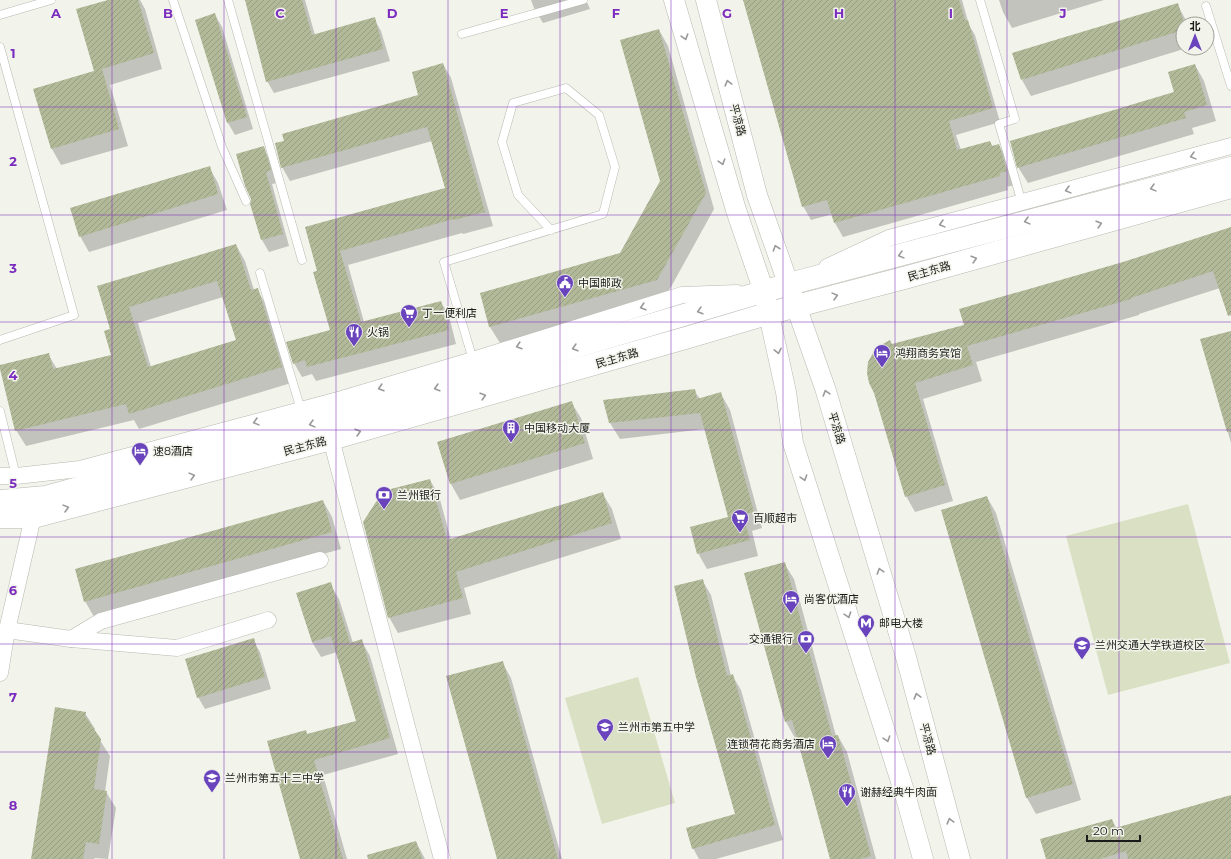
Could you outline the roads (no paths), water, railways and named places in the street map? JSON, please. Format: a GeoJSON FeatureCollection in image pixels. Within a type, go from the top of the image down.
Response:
{"type":"FeatureCollection","features":[{"type":"Feature","properties":{"kind":"main road","name":"民主东路"},"geometry":{"type":"LineString","coordinates":[[0,517],[33,517],[331,439],[681,340],[767,303],[789,284],[1231,168]]}},
{"type":"Feature","properties":{"kind":"main road","name":"民主东路"},"geometry":{"type":"LineString","coordinates":[[0,501],[45,497],[345,415],[767,303],[797,306],[904,278],[1231,187]]}},
{"type":"Feature","properties":{"kind":"street"},"geometry":{"type":"LineString","coordinates":[[674,0],[736,210],[767,303],[786,392],[793,443],[905,794],[923,859]]}},
{"type":"Feature","properties":{"kind":"street","name":"平凉路"},"geometry":{"type":"LineString","coordinates":[[706,0],[757,195],[825,388],[904,649],[960,859]]}},
{"type":"Feature","properties":{"kind":"street","name":"民主东路"},"geometry":{"type":"LineString","coordinates":[[789,284],[888,238],[1231,146]]}},
{"type":"Feature","properties":{"kind":"street","name":"民主东路"},"geometry":{"type":"LineString","coordinates":[[8,476],[80,469],[342,399],[682,295],[767,303]]}},
{"type":"Feature","properties":{"kind":"street"},"geometry":{"type":"LineString","coordinates":[[331,439],[442,859]]}},
{"type":"Feature","properties":{"kind":"street"},"geometry":{"type":"LineString","coordinates":[[0,673],[33,517]]}},
{"type":"Feature","properties":{"kind":"street"},"geometry":{"type":"LineString","coordinates":[[71,639],[101,621],[320,560]]}},
{"type":"Feature","properties":{"kind":"street"},"geometry":{"type":"LineString","coordinates":[[8,630],[71,639],[177,648],[268,620]]}},
{"type":"Feature","properties":{"kind":"lane"},"geometry":{"type":"LineString","coordinates":[[0,14],[51,0]]}},
{"type":"Feature","properties":{"kind":"lane"},"geometry":{"type":"LineString","coordinates":[[173,0],[222,147],[246,202]]}},
{"type":"Feature","properties":{"kind":"lane"},"geometry":{"type":"LineString","coordinates":[[228,0],[302,260]]}},
{"type":"Feature","properties":{"kind":"lane"},"geometry":{"type":"LineString","coordinates":[[462,34],[583,0]]}},
{"type":"Feature","properties":{"kind":"lane"},"geometry":{"type":"LineString","coordinates":[[980,0],[1015,119],[999,124],[1022,203]]}},
{"type":"Feature","properties":{"kind":"lane"},"geometry":{"type":"LineString","coordinates":[[1206,6],[1231,86]]}},
{"type":"Feature","properties":{"kind":"lane"},"geometry":{"type":"LineString","coordinates":[[0,47],[74,314],[0,340]]}},
{"type":"Feature","properties":{"kind":"lane"},"geometry":{"type":"LineString","coordinates":[[473,360],[444,262],[551,230],[603,214],[615,168],[599,115],[566,88],[513,103],[502,142],[518,195],[551,230]]}},
{"type":"Feature","properties":{"kind":"lane"},"geometry":{"type":"LineString","coordinates":[[260,274],[300,410]]}},
{"type":"Feature","properties":{"kind":"lane"},"geometry":{"type":"LineString","coordinates":[[0,411],[8,476]]}},
{"type":"Feature","properties":{"kind":"place","name":"中国邮政"},"geometry":{"type":"Point","coordinates":[565,298]}},
{"type":"Feature","properties":{"kind":"place","name":"丁一便利店"},"geometry":{"type":"Point","coordinates":[409,328]}},
{"type":"Feature","properties":{"kind":"place","name":"火锅"},"geometry":{"type":"Point","coordinates":[354,347]}},
{"type":"Feature","properties":{"kind":"place","name":"鸿翔商务宾馆"},"geometry":{"type":"Point","coordinates":[882,368]}},
{"type":"Feature","properties":{"kind":"place","name":"中国移动大厦"},"geometry":{"type":"Point","coordinates":[511,443]}},
{"type":"Feature","properties":{"kind":"place","name":"速8酒店"},"geometry":{"type":"Point","coordinates":[140,466]}},
{"type":"Feature","properties":{"kind":"place","name":"兰州银行"},"geometry":{"type":"Point","coordinates":[384,510]}},
{"type":"Feature","properties":{"kind":"place","name":"百顺超市"},"geometry":{"type":"Point","coordinates":[740,533]}},
{"type":"Feature","properties":{"kind":"place","name":"尚客优酒店"},"geometry":{"type":"Point","coordinates":[791,614]}},
{"type":"Feature","properties":{"kind":"place","name":"邮电大楼"},"geometry":{"type":"Point","coordinates":[866,638]}},
{"type":"Feature","properties":{"kind":"place","name":"交通银行"},"geometry":{"type":"Point","coordinates":[806,654]}},
{"type":"Feature","properties":{"kind":"place","name":"兰州交通大学铁道校区"},"geometry":{"type":"Point","coordinates":[1082,660]}},
{"type":"Feature","properties":{"kind":"place","name":"兰州市第五中学"},"geometry":{"type":"Point","coordinates":[605,742]}},
{"type":"Feature","properties":{"kind":"place","name":"连锁荷花商务酒店"},"geometry":{"type":"Point","coordinates":[828,759]}},
{"type":"Feature","properties":{"kind":"place","name":"兰州市第五十三中学"},"geometry":{"type":"Point","coordinates":[212,793]}},
{"type":"Feature","properties":{"kind":"place","name":"谢赫经典牛肉面"},"geometry":{"type":"Point","coordinates":[847,807]}}]}
